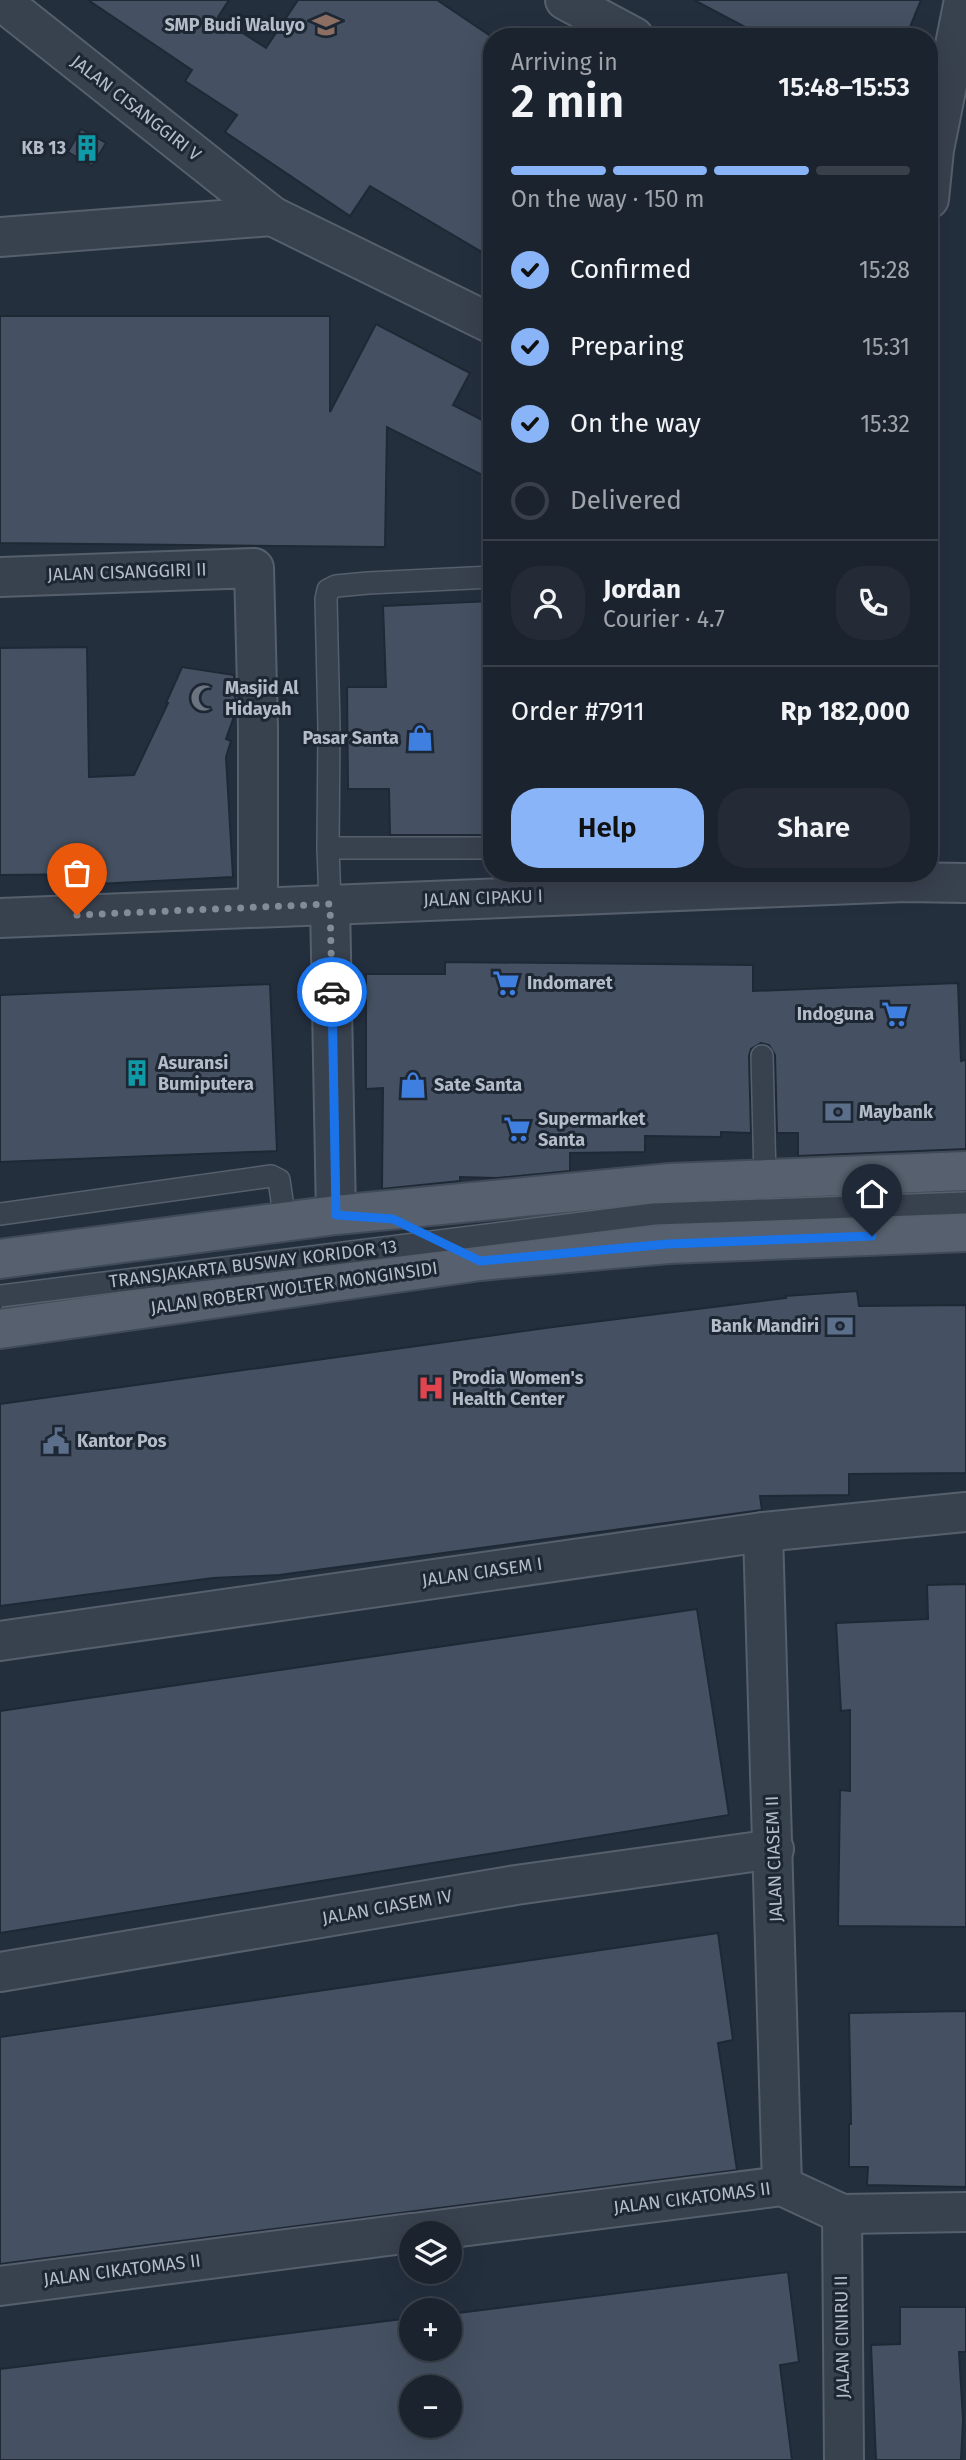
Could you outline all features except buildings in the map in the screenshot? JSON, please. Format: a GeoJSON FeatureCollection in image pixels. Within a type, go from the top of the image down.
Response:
{"type":"FeatureCollection","features":[{"type":"Feature","properties":{"kind":"main road"},"geometry":{"type":"LineString","coordinates":[[0,1259],[311,1218],[670,1183],[953,1172]]}},
{"type":"Feature","properties":{"kind":"main road"},"geometry":{"type":"LineString","coordinates":[[848,1237],[892,1206],[953,1172]]}},
{"type":"Feature","properties":{"kind":"main road"},"geometry":{"type":"LineString","coordinates":[[845,1175],[892,1206],[954,1233]]}},
{"type":"Feature","properties":{"kind":"main road"},"geometry":{"type":"LineString","coordinates":[[117,1314],[225,1257],[311,1218],[393,1219],[480,1261]]}},
{"type":"Feature","properties":{"kind":"main road","name":"JALAN ROBERT WOLTER MONGINSIDI"},"geometry":{"type":"LineString","coordinates":[[0,1329],[480,1261],[668,1244],[954,1233]]}},
{"type":"Feature","properties":{"kind":"street","name":"JALAN CISANGGIRI V"},"geometry":{"type":"LineString","coordinates":[[0,0],[272,216],[483,320]]}},
{"type":"Feature","properties":{"kind":"street"},"geometry":{"type":"LineString","coordinates":[[565,0],[617,28]]}},
{"type":"Feature","properties":{"kind":"street"},"geometry":{"type":"LineString","coordinates":[[938,122],[964,0]]}},
{"type":"Feature","properties":{"kind":"street"},"geometry":{"type":"LineString","coordinates":[[0,237],[272,216]]}},
{"type":"Feature","properties":{"kind":"street","name":"JALAN CISANGGIRI II"},"geometry":{"type":"LineString","coordinates":[[0,577],[254,568],[258,728],[258,907]]}},
{"type":"Feature","properties":{"kind":"street","name":"JALAN CIPAKU I"},"geometry":{"type":"LineString","coordinates":[[938,881],[966,883]]}},
{"type":"Feature","properties":{"kind":"street","name":"JALAN CIPAKU I"},"geometry":{"type":"LineString","coordinates":[[0,918],[816,882]]}},
{"type":"Feature","properties":{"kind":"street"},"geometry":{"type":"LineString","coordinates":[[311,1218],[330,904]]}},
{"type":"Feature","properties":{"kind":"street","name":"JALAN CIASEM I"},"geometry":{"type":"LineString","coordinates":[[0,1641],[763,1532],[966,1512]]}},
{"type":"Feature","properties":{"kind":"street","name":"JALAN CIASEM II"},"geometry":{"type":"LineString","coordinates":[[763,1532],[782,2186]]}},
{"type":"Feature","properties":{"kind":"street","name":"JALAN CIASEM IV"},"geometry":{"type":"LineString","coordinates":[[0,1972],[516,1885],[774,1849]]}},
{"type":"Feature","properties":{"kind":"street","name":"JALAN CIKATOMAS II"},"geometry":{"type":"LineString","coordinates":[[462,2227],[782,2186],[842,2214],[966,2211]]}},
{"type":"Feature","properties":{"kind":"street","name":"JALAN CINIRU II"},"geometry":{"type":"LineString","coordinates":[[842,2214],[844,2460]]}},
{"type":"Feature","properties":{"kind":"street","name":"JALAN CIKATOMAS II"},"geometry":{"type":"LineString","coordinates":[[0,2286],[399,2235]]}},
{"type":"Feature","properties":{"kind":"lane"},"geometry":{"type":"LineString","coordinates":[[330,904],[328,590],[337,586],[368,583],[483,577]]}},
{"type":"Feature","properties":{"kind":"lane"},"geometry":{"type":"LineString","coordinates":[[328,848],[483,848]]}},
{"type":"Feature","properties":{"kind":"lane"},"geometry":{"type":"LineString","coordinates":[[762,1056],[765,1178]]}},
{"type":"Feature","properties":{"kind":"lane"},"geometry":{"type":"LineString","coordinates":[[0,1214],[271,1176],[279,1180],[311,1218]]}},
{"type":"Feature","properties":{"kind":"lane","name":"TRANSJAKARTA BUSWAY KORIDOR 13"},"geometry":{"type":"LineString","coordinates":[[0,1296],[654,1214],[966,1203]]}},
{"type":"Feature","properties":{"kind":"way so far"},"geometry":{"type":"LineString","coordinates":[[77,915],[330,904],[332,992]]}},
{"type":"Feature","properties":{"kind":"place","name":"SMP Budi Waluyo"},"geometry":{"type":"Point","coordinates":[326,25]}},
{"type":"Feature","properties":{"kind":"place","name":"KB 13"},"geometry":{"type":"Point","coordinates":[87,148]}},
{"type":"Feature","properties":{"kind":"place","name":"Masjid Al Hidayah"},"geometry":{"type":"Point","coordinates":[204,698]}},
{"type":"Feature","properties":{"kind":"place","name":"Pasar Santa"},"geometry":{"type":"Point","coordinates":[420,738]}},
{"type":"Feature","properties":{"kind":"place","name":"Indomaret"},"geometry":{"type":"Point","coordinates":[506,983]}},
{"type":"Feature","properties":{"kind":"place","name":"Indoguna"},"geometry":{"type":"Point","coordinates":[895,1014]}},
{"type":"Feature","properties":{"kind":"place","name":"Asuransi Bumiputera"},"geometry":{"type":"Point","coordinates":[137,1073]}},
{"type":"Feature","properties":{"kind":"place","name":"Sate Santa"},"geometry":{"type":"Point","coordinates":[413,1085]}},
{"type":"Feature","properties":{"kind":"place","name":"Maybank"},"geometry":{"type":"Point","coordinates":[838,1112]}},
{"type":"Feature","properties":{"kind":"place","name":"Supermarket Santa"},"geometry":{"type":"Point","coordinates":[517,1129]}},
{"type":"Feature","properties":{"kind":"place","name":"Bank Mandiri"},"geometry":{"type":"Point","coordinates":[840,1326]}},
{"type":"Feature","properties":{"kind":"place","name":"Prodia Women's Health Center"},"geometry":{"type":"Point","coordinates":[431,1388]}},
{"type":"Feature","properties":{"kind":"place","name":"Kantor Pos"},"geometry":{"type":"Point","coordinates":[56,1441]}},
{"type":"Feature","properties":{"kind":"route"},"geometry":{"type":"LineString","coordinates":[[332,992],[336,1215],[393,1219],[480,1261],[668,1244],[872,1236]]}}]}
